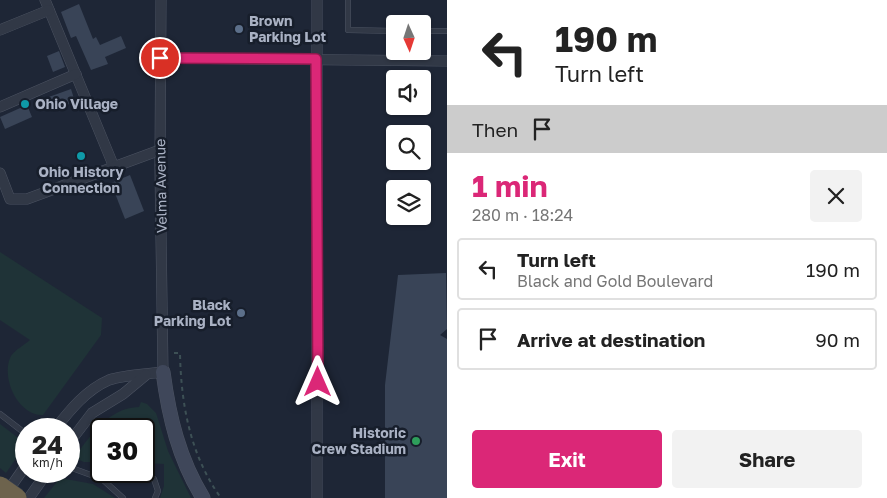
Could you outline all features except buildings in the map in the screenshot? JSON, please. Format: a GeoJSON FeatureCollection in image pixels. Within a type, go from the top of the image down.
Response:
{"type":"FeatureCollection","features":[{"type":"Feature","properties":{"kind":"highway"},"geometry":{"type":"LineString","coordinates":[[0,486],[17,498]]}},
{"type":"Feature","properties":{"kind":"street"},"geometry":{"type":"LineString","coordinates":[[44,0],[114,167]]}},
{"type":"Feature","properties":{"kind":"street","name":"Velma Avenue"},"geometry":{"type":"LineString","coordinates":[[161,0],[160,150],[163,372]]}},
{"type":"Feature","properties":{"kind":"street"},"geometry":{"type":"LineString","coordinates":[[317,0],[318,498]]}},
{"type":"Feature","properties":{"kind":"street"},"geometry":{"type":"LineString","coordinates":[[0,30],[49,10]]}},
{"type":"Feature","properties":{"kind":"street"},"geometry":{"type":"LineString","coordinates":[[160,58],[447,61]]}},
{"type":"Feature","properties":{"kind":"street"},"geometry":{"type":"LineString","coordinates":[[0,107],[76,74]]}},
{"type":"Feature","properties":{"kind":"street"},"geometry":{"type":"LineString","coordinates":[[0,173],[10,199],[27,199],[160,150]]}},
{"type":"Feature","properties":{"kind":"street"},"geometry":{"type":"LineString","coordinates":[[64,418],[92,390],[110,380],[163,372],[168,410],[173,429],[180,451],[203,498]]}},
{"type":"Feature","properties":{"kind":"street"},"geometry":{"type":"LineString","coordinates":[[80,428],[92,413],[123,394],[147,374]]}},
{"type":"Feature","properties":{"kind":"street"},"geometry":{"type":"LineString","coordinates":[[3,498],[15,481]]}},
{"type":"Feature","properties":{"kind":"street"},"geometry":{"type":"LineString","coordinates":[[29,498],[40,483]]}},
{"type":"Feature","properties":{"kind":"lane"},"geometry":{"type":"LineString","coordinates":[[348,0],[348,30],[386,30]]}},
{"type":"Feature","properties":{"kind":"lane"},"geometry":{"type":"LineString","coordinates":[[431,31],[447,31]]}},
{"type":"Feature","properties":{"kind":"lane"},"geometry":{"type":"LineString","coordinates":[[0,414],[15,426]]}},
{"type":"Feature","properties":{"kind":"lane"},"geometry":{"type":"LineString","coordinates":[[155,482],[158,490],[155,498]]}},
{"type":"Feature","properties":{"kind":"lane"},"geometry":{"type":"LineString","coordinates":[[106,483],[123,498]]}},
{"type":"Feature","properties":{"kind":"path"},"geometry":{"type":"LineString","coordinates":[[174,353],[180,353],[183,405],[192,438],[200,461],[221,498]]}},
{"type":"Feature","properties":{"kind":"green space"},"geometry":{"type":"Polygon","coordinates":[[[0,252],[102,318],[101,335],[43,415],[34,414],[26,409],[13,394],[10,384],[8,365],[11,356],[30,340],[0,320],[0,252]]]}},
{"type":"Feature","properties":{"kind":"green space"},"geometry":{"type":"Polygon","coordinates":[[[141,402],[147,404],[156,413],[168,451],[191,498],[160,498],[164,486],[164,464],[155,464],[155,418],[109,418],[118,412],[139,407],[141,402]]]}},
{"type":"Feature","properties":{"kind":"green space"},"geometry":{"type":"Polygon","coordinates":[[[0,424],[15,436],[15,460],[6,473],[0,468],[0,424]]]}},
{"type":"Feature","properties":{"kind":"green space"},"geometry":{"type":"Polygon","coordinates":[[[90,437],[90,462],[80,460],[80,450],[90,437]]]}},
{"type":"Feature","properties":{"kind":"green space"},"geometry":{"type":"Polygon","coordinates":[[[80,482],[93,484],[115,498],[44,498],[56,483],[80,482]]]}},
{"type":"Feature","properties":{"kind":"place","name":"Brown Parking Lot"},"geometry":{"type":"Point","coordinates":[239,29]}},
{"type":"Feature","properties":{"kind":"place","name":"Ohio Village"},"geometry":{"type":"Point","coordinates":[25,104]}},
{"type":"Feature","properties":{"kind":"place","name":"Ohio History Connection"},"geometry":{"type":"Point","coordinates":[81,156]}},
{"type":"Feature","properties":{"kind":"place","name":"Black Parking Lot"},"geometry":{"type":"Point","coordinates":[241,313]}},
{"type":"Feature","properties":{"kind":"place","name":"Historic Crew Stadium"},"geometry":{"type":"Point","coordinates":[416,441]}},
{"type":"Feature","properties":{"kind":"route"},"geometry":{"type":"LineString","coordinates":[[160,58],[316,59],[318,382]]}}]}
